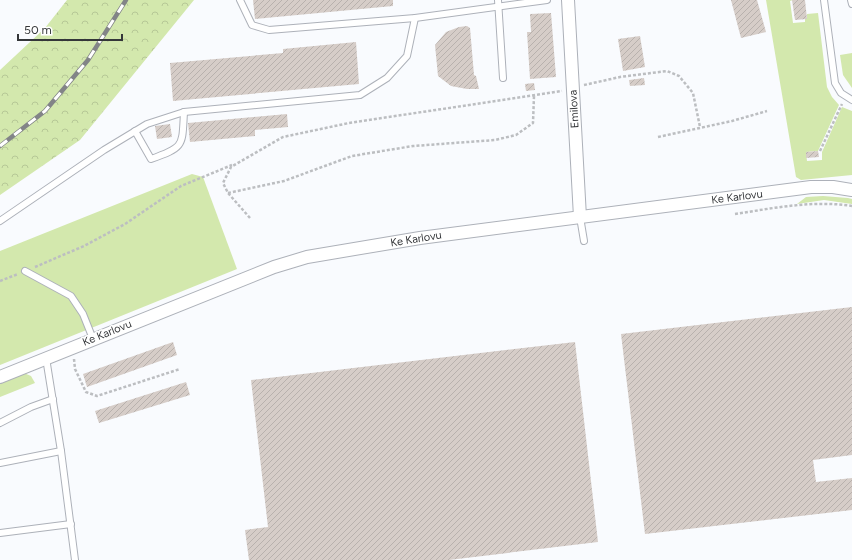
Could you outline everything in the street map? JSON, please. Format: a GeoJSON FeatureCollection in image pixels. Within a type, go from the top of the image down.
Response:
{"type":"FeatureCollection","features":[{"type":"Feature","properties":{"kind":"street","name":"Emilova"},"geometry":{"type":"LineString","coordinates":[[568,0],[580,217]]}},
{"type":"Feature","properties":{"kind":"street","name":"Ke Karlovu"},"geometry":{"type":"LineString","coordinates":[[0,377],[274,267],[307,257],[420,238],[811,187],[833,187],[852,190]]}},
{"type":"Feature","properties":{"kind":"lane"},"geometry":{"type":"LineString","coordinates":[[240,0],[252,25],[269,30],[415,18],[498,3],[547,0]]}},
{"type":"Feature","properties":{"kind":"lane"},"geometry":{"type":"LineString","coordinates":[[824,0],[835,84],[840,93],[852,100]]}},
{"type":"Feature","properties":{"kind":"lane"},"geometry":{"type":"LineString","coordinates":[[498,3],[504,78]]}},
{"type":"Feature","properties":{"kind":"lane"},"geometry":{"type":"LineString","coordinates":[[0,220],[104,150],[147,124],[184,112],[360,95],[387,78],[407,56],[415,18]]}},
{"type":"Feature","properties":{"kind":"lane"},"geometry":{"type":"LineString","coordinates":[[135,131],[151,159],[172,152],[182,141],[184,112]]}},
{"type":"Feature","properties":{"kind":"lane"},"geometry":{"type":"LineString","coordinates":[[580,217],[584,241]]}},
{"type":"Feature","properties":{"kind":"lane"},"geometry":{"type":"LineString","coordinates":[[25,271],[71,296],[83,314],[93,339]]}},
{"type":"Feature","properties":{"kind":"lane"},"geometry":{"type":"LineString","coordinates":[[46,358],[76,560]]}},
{"type":"Feature","properties":{"kind":"lane"},"geometry":{"type":"LineString","coordinates":[[0,423],[30,407],[53,399]]}},
{"type":"Feature","properties":{"kind":"lane"},"geometry":{"type":"LineString","coordinates":[[0,463],[61,451]]}},
{"type":"Feature","properties":{"kind":"lane"},"geometry":{"type":"LineString","coordinates":[[0,533],[71,524]]}},
{"type":"Feature","properties":{"kind":"path"},"geometry":{"type":"LineString","coordinates":[[590,83],[620,77],[667,71],[679,76],[693,93],[700,127]]}},
{"type":"Feature","properties":{"kind":"path"},"geometry":{"type":"LineString","coordinates":[[250,218],[228,193],[223,183],[231,167],[283,137],[349,123],[563,91]]}},
{"type":"Feature","properties":{"kind":"path"},"geometry":{"type":"LineString","coordinates":[[228,193],[284,181],[352,156],[413,146],[495,140],[516,135],[533,123],[534,96]]}},
{"type":"Feature","properties":{"kind":"path"},"geometry":{"type":"LineString","coordinates":[[820,151],[846,97]]}},
{"type":"Feature","properties":{"kind":"path"},"geometry":{"type":"LineString","coordinates":[[658,137],[766,112]]}},
{"type":"Feature","properties":{"kind":"path"},"geometry":{"type":"LineString","coordinates":[[0,281],[84,246],[125,224],[180,186],[218,172],[263,149]]}},
{"type":"Feature","properties":{"kind":"path"},"geometry":{"type":"LineString","coordinates":[[735,214],[801,205],[831,203],[852,206]]}},
{"type":"Feature","properties":{"kind":"path"},"geometry":{"type":"LineString","coordinates":[[74,347],[75,369],[79,379],[86,392],[97,396],[180,369]]}},
{"type":"Feature","properties":{"kind":"green space"},"geometry":{"type":"Polygon","coordinates":[[[67,0],[194,0],[80,140],[0,195],[0,70],[45,28],[67,0]]]}},
{"type":"Feature","properties":{"kind":"green space"},"geometry":{"type":"Polygon","coordinates":[[[766,0],[793,0],[790,1],[793,23],[805,22],[807,14],[818,13],[827,87],[832,97],[839,105],[818,151],[806,152],[807,161],[822,160],[822,152],[842,107],[852,111],[852,175],[801,180],[796,177],[766,0]]]}},
{"type":"Feature","properties":{"kind":"green space"},"geometry":{"type":"Polygon","coordinates":[[[852,53],[852,88],[843,75],[840,55],[852,53]]]}},
{"type":"Feature","properties":{"kind":"green space"},"geometry":{"type":"Polygon","coordinates":[[[192,174],[203,177],[237,269],[0,365],[0,251],[192,174]]]}},
{"type":"Feature","properties":{"kind":"green space"},"geometry":{"type":"Polygon","coordinates":[[[823,196],[852,199],[852,204],[824,200],[797,204],[806,197],[823,196]]]}},
{"type":"Feature","properties":{"kind":"green space"},"geometry":{"type":"Polygon","coordinates":[[[24,373],[31,376],[35,383],[0,397],[0,383],[24,373]]]}},
{"type":"Feature","properties":{"kind":"building"},"geometry":{"type":"Polygon","coordinates":[[[253,0],[393,0],[393,6],[255,19],[253,0]]]}},
{"type":"Feature","properties":{"kind":"building"},"geometry":{"type":"Polygon","coordinates":[[[731,0],[757,0],[766,32],[741,38],[731,0]]]}},
{"type":"Feature","properties":{"kind":"building"},"geometry":{"type":"Polygon","coordinates":[[[792,0],[805,0],[807,19],[795,20],[792,0]]]}},
{"type":"Feature","properties":{"kind":"building"},"geometry":{"type":"Polygon","coordinates":[[[551,13],[556,77],[530,79],[527,32],[531,32],[530,14],[551,13]]]}},
{"type":"Feature","properties":{"kind":"building"},"geometry":{"type":"Polygon","coordinates":[[[467,26],[470,28],[474,75],[476,76],[479,89],[467,89],[451,86],[438,76],[435,45],[446,32],[459,27],[467,26]]]}},
{"type":"Feature","properties":{"kind":"building"},"geometry":{"type":"Polygon","coordinates":[[[640,36],[645,67],[623,71],[618,39],[640,36]]]}},
{"type":"Feature","properties":{"kind":"building"},"geometry":{"type":"Polygon","coordinates":[[[356,42],[359,84],[173,101],[170,63],[283,53],[283,49],[356,42]]]}},
{"type":"Feature","properties":{"kind":"building"},"geometry":{"type":"Polygon","coordinates":[[[644,78],[645,85],[630,86],[629,80],[644,78]]]}},
{"type":"Feature","properties":{"kind":"building"},"geometry":{"type":"Polygon","coordinates":[[[534,83],[535,90],[526,91],[525,84],[534,83]]]}},
{"type":"Feature","properties":{"kind":"building"},"geometry":{"type":"Polygon","coordinates":[[[287,114],[288,127],[255,130],[255,136],[190,142],[188,123],[287,114]]]}},
{"type":"Feature","properties":{"kind":"building"},"geometry":{"type":"Polygon","coordinates":[[[170,124],[172,137],[157,139],[155,126],[170,124]]]}},
{"type":"Feature","properties":{"kind":"building"},"geometry":{"type":"Polygon","coordinates":[[[818,151],[819,157],[806,158],[806,152],[818,151]]]}},
{"type":"Feature","properties":{"kind":"building"},"geometry":{"type":"Polygon","coordinates":[[[852,307],[852,455],[813,460],[816,482],[852,478],[852,510],[645,534],[621,334],[852,307]]]}},
{"type":"Feature","properties":{"kind":"building"},"geometry":{"type":"Polygon","coordinates":[[[173,342],[177,355],[87,387],[83,374],[173,342]]]}},
{"type":"Feature","properties":{"kind":"building"},"geometry":{"type":"Polygon","coordinates":[[[575,342],[598,542],[449,560],[249,560],[245,530],[268,527],[251,380],[575,342]]]}},
{"type":"Feature","properties":{"kind":"building"},"geometry":{"type":"Polygon","coordinates":[[[186,382],[190,395],[99,423],[95,411],[186,382]]]}},
{"type":"Feature","properties":{"kind":"railway"},"geometry":{"type":"LineString","coordinates":[[0,146],[45,111],[88,60],[126,0]]}}]}
